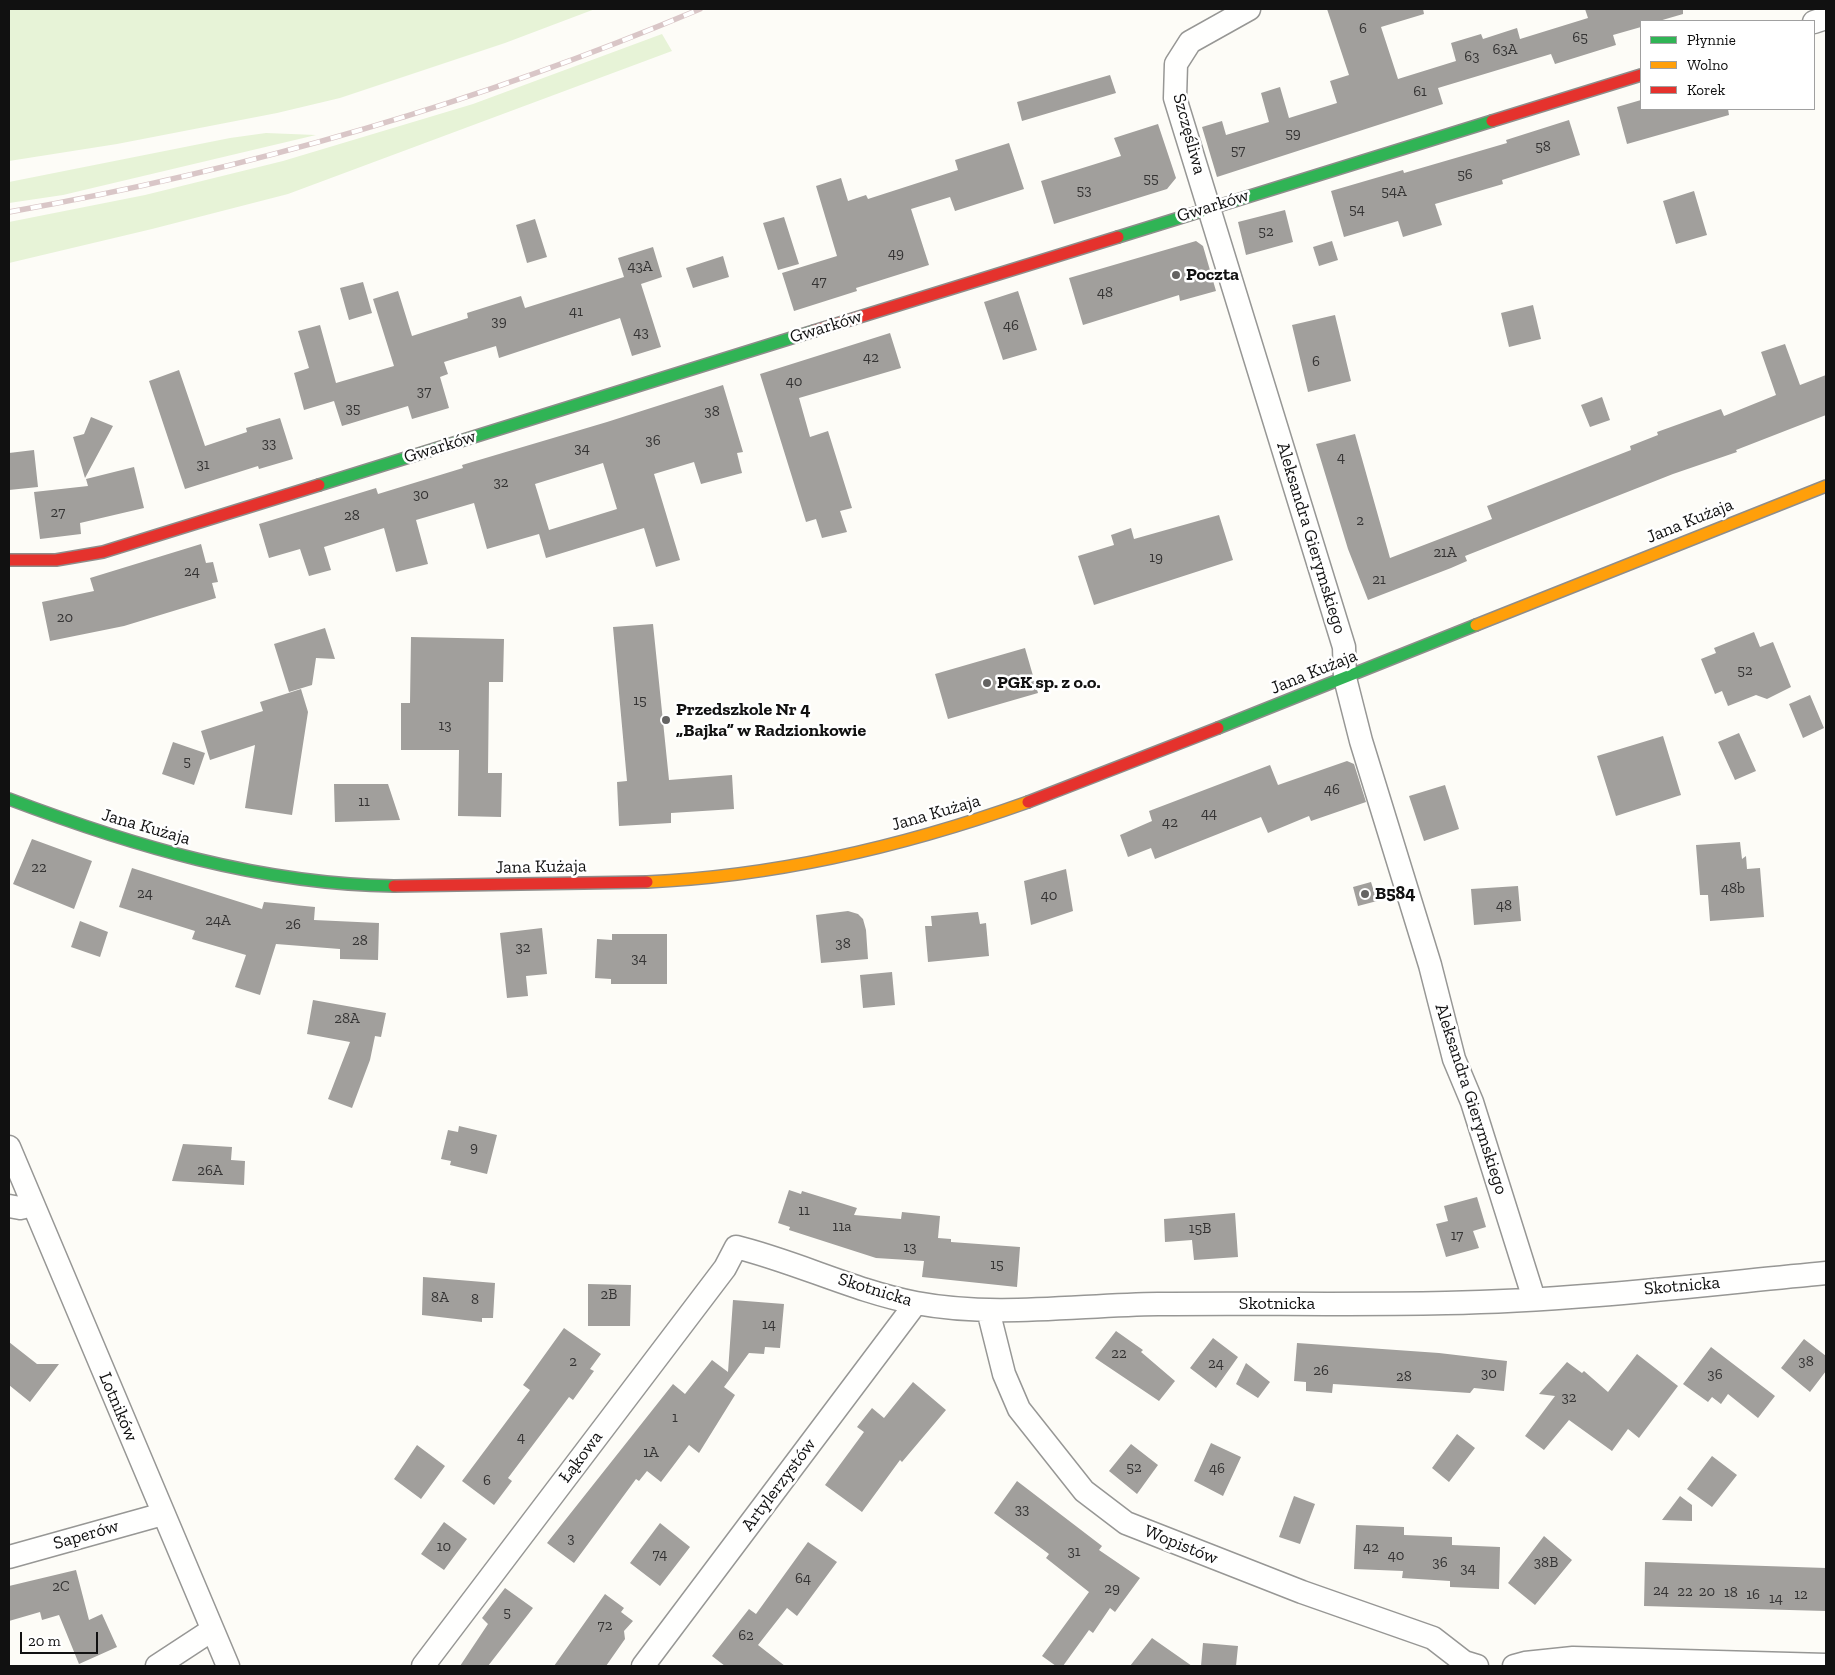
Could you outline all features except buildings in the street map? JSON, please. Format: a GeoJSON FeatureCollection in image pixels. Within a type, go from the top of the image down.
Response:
{"type":"FeatureCollection","features":[{"type":"Feature","properties":{"kind":"street","name":"Szczęśliwa"},"geometry":{"type":"LineString","coordinates":[[1210,208],[1175,98],[1176,64],[1190,42],[1249,9]]}},
{"type":"Feature","properties":{"kind":"street","name":"Gwarków"},"geometry":{"type":"LineString","coordinates":[[9,560],[34,562],[69,560],[103,552],[1640,75]]}},
{"type":"Feature","properties":{"kind":"street","name":"Aleksandra Gierymskiego"},"geometry":{"type":"LineString","coordinates":[[1210,208],[1344,647],[1345,678],[1361,741],[1430,966],[1454,1059],[1472,1102],[1534,1299]]}},
{"type":"Feature","properties":{"kind":"street","name":"Jana Kużaja"},"geometry":{"type":"LineString","coordinates":[[9,799],[145,847],[209,862],[322,882],[407,887],[558,885],[733,874],[791,867],[918,838],[990,816],[1345,678],[1826,486]]}},
{"type":"Feature","properties":{"kind":"street","name":"Lotników"},"geometry":{"type":"LineString","coordinates":[[9,1147],[228,1666]]}},
{"type":"Feature","properties":{"kind":"street"},"geometry":{"type":"LineString","coordinates":[[9,1206],[20,1208],[33,1205]]}},
{"type":"Feature","properties":{"kind":"street","name":"Skotnicka"},"geometry":{"type":"LineString","coordinates":[[736,1247],[772,1256],[868,1290],[916,1303],[988,1310],[1050,1310],[1132,1305],[1446,1304],[1534,1299],[1826,1274]]}},
{"type":"Feature","properties":{"kind":"street","name":"Łąkowa"},"geometry":{"type":"LineString","coordinates":[[423,1666],[719,1276],[736,1247]]}},
{"type":"Feature","properties":{"kind":"street","name":"Artylerzystów"},"geometry":{"type":"LineString","coordinates":[[643,1666],[916,1303]]}},
{"type":"Feature","properties":{"kind":"street","name":"Wopistów"},"geometry":{"type":"LineString","coordinates":[[988,1310],[1004,1374],[1020,1409],[1084,1491],[1126,1523],[1302,1592],[1433,1638],[1464,1662],[1477,1666]]}},
{"type":"Feature","properties":{"kind":"street","name":"Saperów"},"geometry":{"type":"LineString","coordinates":[[9,1557],[163,1514]]}},
{"type":"Feature","properties":{"kind":"street"},"geometry":{"type":"LineString","coordinates":[[157,1666],[212,1630]]}},
{"type":"Feature","properties":{"kind":"street"},"geometry":{"type":"LineString","coordinates":[[1514,1666],[1524,1663],[1573,1658],[1826,1664]]}},
{"type":"Feature","properties":{"kind":"green space"},"geometry":{"type":"Polygon","coordinates":[[[9,9],[595,9],[505,43],[340,98],[277,113],[117,144],[9,161],[9,9]]]}},
{"type":"Feature","properties":{"kind":"green space"},"geometry":{"type":"Polygon","coordinates":[[[662,34],[672,51],[288,194],[9,263],[9,222],[145,195],[283,161],[473,104],[662,34]]]}},
{"type":"Feature","properties":{"kind":"green space"},"geometry":{"type":"Polygon","coordinates":[[[266,133],[316,135],[63,195],[9,203],[9,182],[230,138],[266,133]]]}},
{"type":"Feature","properties":{"kind":"railway"},"geometry":{"type":"LineString","coordinates":[[9,212],[186,176],[360,130],[532,74],[700,9]]}},
{"type":"Feature","properties":{"kind":"traffic: fast"},"geometry":{"type":"LineString","coordinates":[[1118,237],[1492,121]]}},
{"type":"Feature","properties":{"kind":"traffic: fast"},"geometry":{"type":"LineString","coordinates":[[319,485],[814,331]]}},
{"type":"Feature","properties":{"kind":"traffic: fast"},"geometry":{"type":"LineString","coordinates":[[1218,728],[1476,625]]}},
{"type":"Feature","properties":{"kind":"traffic: fast"},"geometry":{"type":"LineString","coordinates":[[9,799],[150,847],[246,870],[344,884],[394,886]]}},
{"type":"Feature","properties":{"kind":"traffic: slow"},"geometry":{"type":"LineString","coordinates":[[1476,625],[1826,486]]}},
{"type":"Feature","properties":{"kind":"traffic: slow"},"geometry":{"type":"LineString","coordinates":[[647,882],[696,879],[793,866],[888,845],[982,818],[1028,802]]}},
{"type":"Feature","properties":{"kind":"traffic: jam"},"geometry":{"type":"LineString","coordinates":[[1492,121],[1640,75]]}},
{"type":"Feature","properties":{"kind":"traffic: jam"},"geometry":{"type":"LineString","coordinates":[[814,331],[1118,237]]}},
{"type":"Feature","properties":{"kind":"traffic: jam"},"geometry":{"type":"LineString","coordinates":[[9,560],[56,560],[103,552],[319,485]]}},
{"type":"Feature","properties":{"kind":"traffic: jam"},"geometry":{"type":"LineString","coordinates":[[1028,802],[1218,728]]}},
{"type":"Feature","properties":{"kind":"traffic: jam"},"geometry":{"type":"LineString","coordinates":[[394,886],[647,882]]}},
{"type":"Feature","properties":{"kind":"place","name":"Poczta"},"geometry":{"type":"Point","coordinates":[1176,275]}},
{"type":"Feature","properties":{"kind":"place","name":"PGK sp. z o.o."},"geometry":{"type":"Point","coordinates":[987,683]}},
{"type":"Feature","properties":{"kind":"place","name":"Przedszkole Nr 4 „Bajka” w Radzionkowie"},"geometry":{"type":"Point","coordinates":[666,720]}},
{"type":"Feature","properties":{"kind":"place","name":"B584"},"geometry":{"type":"Point","coordinates":[1365,894]}}]}
